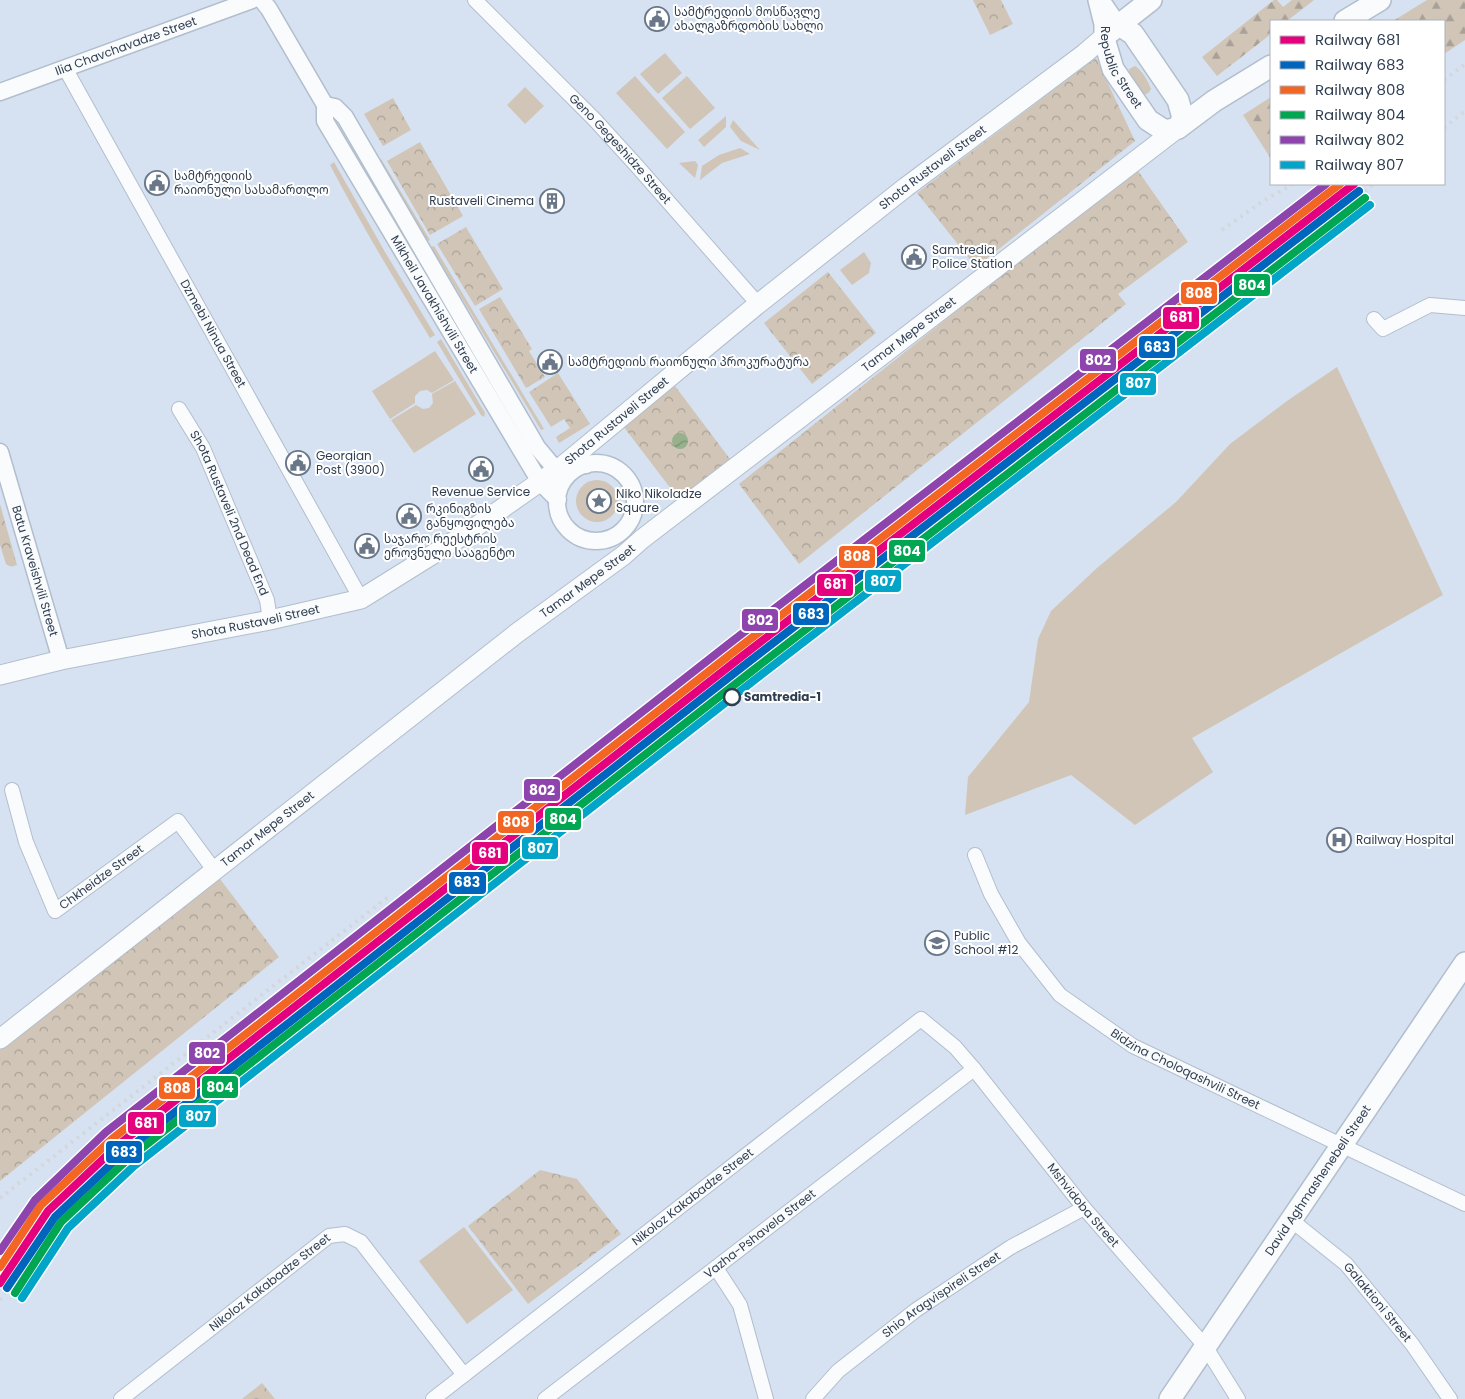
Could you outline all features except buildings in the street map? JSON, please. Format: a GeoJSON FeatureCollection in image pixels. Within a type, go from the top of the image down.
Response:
{"type":"FeatureCollection","features":[{"type":"Feature","properties":{"kind":"main road"},"geometry":{"type":"LineString","coordinates":[[1347,20],[1380,0]]}},
{"type":"Feature","properties":{"kind":"main road"},"geometry":{"type":"LineString","coordinates":[[1100,1],[1105,8],[1119,15],[1126,15],[1128,18]]}},
{"type":"Feature","properties":{"kind":"main road"},"geometry":{"type":"LineString","coordinates":[[1084,54],[1096,33],[1099,23],[1100,1]]}},
{"type":"Feature","properties":{"kind":"main road","name":"Republic Street"},"geometry":{"type":"LineString","coordinates":[[1100,1],[1105,24],[1128,18]]}},
{"type":"Feature","properties":{"kind":"main road","name":"Shota Rustaveli Street"},"geometry":{"type":"LineString","coordinates":[[0,675],[61,660],[270,620],[360,599],[467,534],[561,467],[758,304],[906,187],[1084,54],[1128,18]]}},
{"type":"Feature","properties":{"kind":"main road","name":"Republic Street"},"geometry":{"type":"LineString","coordinates":[[1128,18],[1133,34],[1178,100],[1183,118],[1178,128],[1165,131],[1148,120],[1113,68],[1105,42],[1128,18]]}},
{"type":"Feature","properties":{"kind":"main road"},"geometry":{"type":"LineString","coordinates":[[1178,128],[1214,101],[1270,67]]}},
{"type":"Feature","properties":{"kind":"main road","name":"Tamar Mepe Street"},"geometry":{"type":"LineString","coordinates":[[0,1039],[518,633],[624,554],[1178,128]]}},
{"type":"Feature","properties":{"kind":"main road","name":"David Aghmashenebeli Street"},"geometry":{"type":"LineString","coordinates":[[1170,1399],[1465,963]]}},
{"type":"Feature","properties":{"kind":"street","name":"Ilia Chavchavadze Street"},"geometry":{"type":"LineString","coordinates":[[0,92],[252,0]]}},
{"type":"Feature","properties":{"kind":"street","name":"Mikheil Javakhishvili Street"},"geometry":{"type":"LineString","coordinates":[[262,0],[270,9],[325,105],[325,121],[540,482],[558,500]]}},
{"type":"Feature","properties":{"kind":"street","name":"Geno Gegeshidze Street"},"geometry":{"type":"LineString","coordinates":[[475,0],[595,120],[758,304]]}},
{"type":"Feature","properties":{"kind":"street","name":"Dzmebi Ninua Street"},"geometry":{"type":"LineString","coordinates":[[65,68],[360,599]]}},
{"type":"Feature","properties":{"kind":"street","name":"Mikheil Javakhishvili Street"},"geometry":{"type":"LineString","coordinates":[[325,105],[335,107],[345,117],[538,447],[552,465],[561,467]]}},
{"type":"Feature","properties":{"kind":"street"},"geometry":{"type":"LineString","coordinates":[[1374,319],[1383,329],[1430,305],[1465,308]]}},
{"type":"Feature","properties":{"kind":"street","name":"Shota Rustaveli 2nd Dead End"},"geometry":{"type":"LineString","coordinates":[[179,409],[203,448],[267,600],[270,620]]}},
{"type":"Feature","properties":{"kind":"street","name":"Batu Kraveishvili Street"},"geometry":{"type":"LineString","coordinates":[[0,452],[61,660]]}},
{"type":"Feature","properties":{"kind":"street"},"geometry":{"type":"LineString","coordinates":[[635,508],[627,527],[619,534],[610,539],[590,541],[581,538],[567,527],[558,510],[558,500],[563,482],[577,468],[595,463],[614,467],[629,480],[633,488],[635,508],[642,539]]}},
{"type":"Feature","properties":{"kind":"street"},"geometry":{"type":"LineString","coordinates":[[561,467],[586,465]]}},
{"type":"Feature","properties":{"kind":"street"},"geometry":{"type":"LineString","coordinates":[[600,541],[624,554]]}},
{"type":"Feature","properties":{"kind":"street","name":"Chkheidze Street"},"geometry":{"type":"LineString","coordinates":[[12,790],[26,842],[55,911],[178,821],[214,870]]}},
{"type":"Feature","properties":{"kind":"street","name":"Bidzina Choloqashvili Street"},"geometry":{"type":"LineString","coordinates":[[975,855],[991,894],[1019,943],[1060,995],[1133,1046],[1465,1204]]}},
{"type":"Feature","properties":{"kind":"street","name":"Mshvidoba Street"},"geometry":{"type":"LineString","coordinates":[[920,1019],[955,1047],[974,1069],[1084,1208],[1205,1346],[1238,1399]]}},
{"type":"Feature","properties":{"kind":"street","name":"Nikoloz Kakabadze Street"},"geometry":{"type":"LineString","coordinates":[[433,1399],[920,1019]]}},
{"type":"Feature","properties":{"kind":"street","name":"Vazha-Pshavela Street"},"geometry":{"type":"LineString","coordinates":[[545,1399],[974,1069]]}},
{"type":"Feature","properties":{"kind":"street","name":"Shio Aragvispireli Street"},"geometry":{"type":"LineString","coordinates":[[813,1399],[838,1371],[916,1310],[1011,1247],[1084,1208]]}},
{"type":"Feature","properties":{"kind":"street","name":"Galaktioni Street"},"geometry":{"type":"LineString","coordinates":[[1291,1220],[1346,1264],[1412,1344],[1450,1399]]}},
{"type":"Feature","properties":{"kind":"street","name":"Nikoloz Kakabadze Street"},"geometry":{"type":"LineString","coordinates":[[121,1399],[329,1236],[345,1234],[362,1242],[464,1375]]}},
{"type":"Feature","properties":{"kind":"street"},"geometry":{"type":"LineString","coordinates":[[716,1268],[740,1306],[766,1399]]}},
{"type":"Feature","properties":{"kind":"green space"},"geometry":{"type":"Polygon","coordinates":[[[973,0],[1001,0],[1013,24],[990,35],[973,0]]]}},
{"type":"Feature","properties":{"kind":"green space"},"geometry":{"type":"Polygon","coordinates":[[[1274,0],[1277,0],[1283,7],[1292,0],[1314,0],[1288,20],[1270,20],[1270,35],[1217,76],[1202,57],[1274,0]]]}},
{"type":"Feature","properties":{"kind":"green space"},"geometry":{"type":"Polygon","coordinates":[[[1427,0],[1465,0],[1465,40],[1445,53],[1445,20],[1395,20],[1427,0]]]}},
{"type":"Feature","properties":{"kind":"green space"},"geometry":{"type":"Polygon","coordinates":[[[665,53],[682,73],[658,94],[640,74],[665,53]]]}},
{"type":"Feature","properties":{"kind":"green space"},"geometry":{"type":"Polygon","coordinates":[[[1096,58],[1135,141],[976,267],[917,193],[1096,58]]]}},
{"type":"Feature","properties":{"kind":"green space"},"geometry":{"type":"Polygon","coordinates":[[[1135,66],[1140,70],[1151,89],[1143,95],[1130,76],[1129,69],[1135,66]]]}},
{"type":"Feature","properties":{"kind":"green space"},"geometry":{"type":"Polygon","coordinates":[[[635,76],[685,132],[667,149],[616,93],[635,76]]]}},
{"type":"Feature","properties":{"kind":"green space"},"geometry":{"type":"Polygon","coordinates":[[[687,76],[715,108],[690,129],[662,98],[687,76]]]}},
{"type":"Feature","properties":{"kind":"green space"},"geometry":{"type":"Polygon","coordinates":[[[525,87],[544,106],[525,124],[507,105],[525,87]]]}},
{"type":"Feature","properties":{"kind":"green space"},"geometry":{"type":"Polygon","coordinates":[[[393,98],[411,130],[383,146],[364,114],[393,98]]]}},
{"type":"Feature","properties":{"kind":"green space"},"geometry":{"type":"Polygon","coordinates":[[[1270,98],[1270,157],[1243,115],[1270,98]]]}},
{"type":"Feature","properties":{"kind":"green space"},"geometry":{"type":"Polygon","coordinates":[[[726,116],[726,127],[704,147],[698,140],[726,116]]]}},
{"type":"Feature","properties":{"kind":"green space"},"geometry":{"type":"Polygon","coordinates":[[[733,120],[760,150],[741,141],[730,127],[733,120]]]}},
{"type":"Feature","properties":{"kind":"green space"},"geometry":{"type":"Polygon","coordinates":[[[420,142],[463,216],[430,235],[387,161],[420,142]]]}},
{"type":"Feature","properties":{"kind":"green space"},"geometry":{"type":"Polygon","coordinates":[[[740,148],[750,154],[722,163],[700,180],[702,166],[719,155],[740,148]]]}},
{"type":"Feature","properties":{"kind":"green space"},"geometry":{"type":"Polygon","coordinates":[[[381,159],[430,240],[426,242],[378,161],[381,159]]]}},
{"type":"Feature","properties":{"kind":"green space"},"geometry":{"type":"Polygon","coordinates":[[[695,161],[698,165],[695,178],[679,163],[695,161]]]}},
{"type":"Feature","properties":{"kind":"green space"},"geometry":{"type":"Polygon","coordinates":[[[334,162],[435,335],[430,338],[378,252],[330,165],[334,162]]]}},
{"type":"Feature","properties":{"kind":"green space"},"geometry":{"type":"Polygon","coordinates":[[[1136,168],[1188,242],[1118,294],[1126,304],[799,564],[739,484],[1136,168]]]}},
{"type":"Feature","properties":{"kind":"green space"},"geometry":{"type":"Polygon","coordinates":[[[466,227],[503,289],[475,306],[437,244],[466,227]]]}},
{"type":"Feature","properties":{"kind":"green space"},"geometry":{"type":"Polygon","coordinates":[[[434,246],[544,429],[541,430],[431,247],[434,246]]]}},
{"type":"Feature","properties":{"kind":"green space"},"geometry":{"type":"Polygon","coordinates":[[[864,252],[871,263],[869,273],[852,285],[840,270],[864,252]]]}},
{"type":"Feature","properties":{"kind":"green space"},"geometry":{"type":"Polygon","coordinates":[[[828,272],[876,333],[812,384],[764,323],[828,272]]]}},
{"type":"Feature","properties":{"kind":"green space"},"geometry":{"type":"Polygon","coordinates":[[[500,297],[532,349],[529,351],[545,377],[526,388],[479,309],[500,297]]]}},
{"type":"Feature","properties":{"kind":"green space"},"geometry":{"type":"Polygon","coordinates":[[[441,339],[485,413],[484,417],[437,342],[441,339]]]}},
{"type":"Feature","properties":{"kind":"green space"},"geometry":{"type":"Polygon","coordinates":[[[435,351],[454,380],[432,393],[427,390],[420,391],[415,396],[415,403],[390,419],[372,391],[435,351]]]}},
{"type":"Feature","properties":{"kind":"green space"},"geometry":{"type":"Polygon","coordinates":[[[1337,367],[1443,595],[1192,738],[1213,772],[1135,825],[1071,775],[965,815],[968,777],[1029,702],[1038,639],[1051,611],[1097,568],[1176,502],[1230,444],[1287,401],[1337,367]]]}},
{"type":"Feature","properties":{"kind":"green space"},"geometry":{"type":"Polygon","coordinates":[[[558,373],[590,424],[559,443],[556,437],[570,428],[564,419],[551,427],[529,392],[558,373]]]}},
{"type":"Feature","properties":{"kind":"green space"},"geometry":{"type":"Polygon","coordinates":[[[455,381],[476,414],[414,453],[391,420],[416,405],[423,409],[429,408],[433,403],[432,394],[455,381]]]}},
{"type":"Feature","properties":{"kind":"green space"},"geometry":{"type":"Polygon","coordinates":[[[675,386],[730,459],[678,498],[623,426],[675,386]]]}},
{"type":"Feature","properties":{"kind":"green space"},"geometry":{"type":"Polygon","coordinates":[[[601,480],[609,483],[615,489],[618,501],[615,513],[609,519],[593,522],[585,519],[579,513],[576,497],[579,489],[585,483],[601,480]]]}},
{"type":"Feature","properties":{"kind":"green space"},"geometry":{"type":"Polygon","coordinates":[[[0,504],[17,565],[14,566],[6,564],[0,545],[0,504]]]}},
{"type":"Feature","properties":{"kind":"green space"},"geometry":{"type":"Polygon","coordinates":[[[220,879],[279,957],[0,1181],[0,1050],[220,879]]]}},
{"type":"Feature","properties":{"kind":"green space"},"geometry":{"type":"Polygon","coordinates":[[[540,1170],[577,1179],[621,1234],[528,1304],[468,1226],[540,1170]]]}},
{"type":"Feature","properties":{"kind":"green space"},"geometry":{"type":"Polygon","coordinates":[[[464,1227],[513,1290],[467,1324],[419,1261],[464,1227]]]}},
{"type":"Feature","properties":{"kind":"green space"},"geometry":{"type":"Polygon","coordinates":[[[262,1383],[275,1399],[242,1399],[262,1383]]]}},
{"type":"Feature","properties":{"kind":"water"},"geometry":{"type":"Polygon","coordinates":[[[680,433],[686,435],[688,441],[686,447],[680,449],[674,447],[672,441],[674,435],[680,433]]]}},
{"type":"Feature","properties":{"kind":"railway"},"geometry":{"type":"LineString","coordinates":[[1445,79],[1465,64]]}},
{"type":"Feature","properties":{"kind":"railway"},"geometry":{"type":"LineString","coordinates":[[1445,127],[1465,111]]}},
{"type":"Feature","properties":{"kind":"railway"},"geometry":{"type":"LineString","coordinates":[[1222,230],[1263,201],[1291,185]]}},
{"type":"Feature","properties":{"kind":"railway"},"geometry":{"type":"LineString","coordinates":[[0,1300],[22,1265],[65,1210],[114,1165],[176,1114],[1174,335],[1373,185]]}},
{"type":"Feature","properties":{"kind":"railway"},"geometry":{"type":"LineString","coordinates":[[0,1198],[388,897]]}},
{"type":"Feature","properties":{"kind":"rail line","name":"802"},"geometry":{"type":"LineString","coordinates":[[0,1251],[35,1200],[106,1132],[730,643],[1325,185]]}},
{"type":"Feature","properties":{"kind":"rail line","name":"808"},"geometry":{"type":"LineString","coordinates":[[0,1267],[41,1205],[112,1139],[736,650],[1339,185]]}},
{"type":"Feature","properties":{"kind":"rail line","name":"681"},"geometry":{"type":"LineString","coordinates":[[0,1283],[48,1211],[117,1146],[741,657],[1353,185]]}},
{"type":"Feature","properties":{"kind":"rail line","name":"683"},"geometry":{"type":"LineString","coordinates":[[7,1288],[55,1217],[123,1153],[746,664],[1359,191]]}},
{"type":"Feature","properties":{"kind":"rail line","name":"804"},"geometry":{"type":"LineString","coordinates":[[15,1293],[61,1222],[128,1159],[752,671],[1365,198]]}},
{"type":"Feature","properties":{"kind":"rail line","name":"807"},"geometry":{"type":"LineString","coordinates":[[22,1298],[68,1228],[134,1166],[757,678],[1370,205]]}},
{"type":"Feature","properties":{"kind":"place","name":"სამტრედიის მოსწავლე ახალგაზრდობის სახლი"},"geometry":{"type":"Point","coordinates":[657,19]}},
{"type":"Feature","properties":{"kind":"place","name":"სამტრედიის რაიონული სასამართლო"},"geometry":{"type":"Point","coordinates":[157,183]}},
{"type":"Feature","properties":{"kind":"place","name":"Rustaveli Cinema"},"geometry":{"type":"Point","coordinates":[552,201]}},
{"type":"Feature","properties":{"kind":"place","name":"Samtredia Police Station"},"geometry":{"type":"Point","coordinates":[914,257]}},
{"type":"Feature","properties":{"kind":"place","name":"სამტრედიის რაიონული პროკურატურა"},"geometry":{"type":"Point","coordinates":[550,362]}},
{"type":"Feature","properties":{"kind":"place","name":"Georgian Post (3900)"},"geometry":{"type":"Point","coordinates":[298,463]}},
{"type":"Feature","properties":{"kind":"place","name":"Revenue Service"},"geometry":{"type":"Point","coordinates":[481,469]}},
{"type":"Feature","properties":{"kind":"place","name":"Niko Nikoladze Square"},"geometry":{"type":"Point","coordinates":[599,501]}},
{"type":"Feature","properties":{"kind":"place","name":"რკინიგზის განყოფილება"},"geometry":{"type":"Point","coordinates":[409,516]}},
{"type":"Feature","properties":{"kind":"place","name":"საჯარო რეესტრის ეროვნული სააგენტო"},"geometry":{"type":"Point","coordinates":[367,546]}},
{"type":"Feature","properties":{"kind":"place","name":"Samtredia-1"},"geometry":{"type":"Point","coordinates":[732,697]}},
{"type":"Feature","properties":{"kind":"place","name":"Railway Hospital"},"geometry":{"type":"Point","coordinates":[1339,840]}},
{"type":"Feature","properties":{"kind":"place","name":"Public School #12"},"geometry":{"type":"Point","coordinates":[937,943]}}]}
